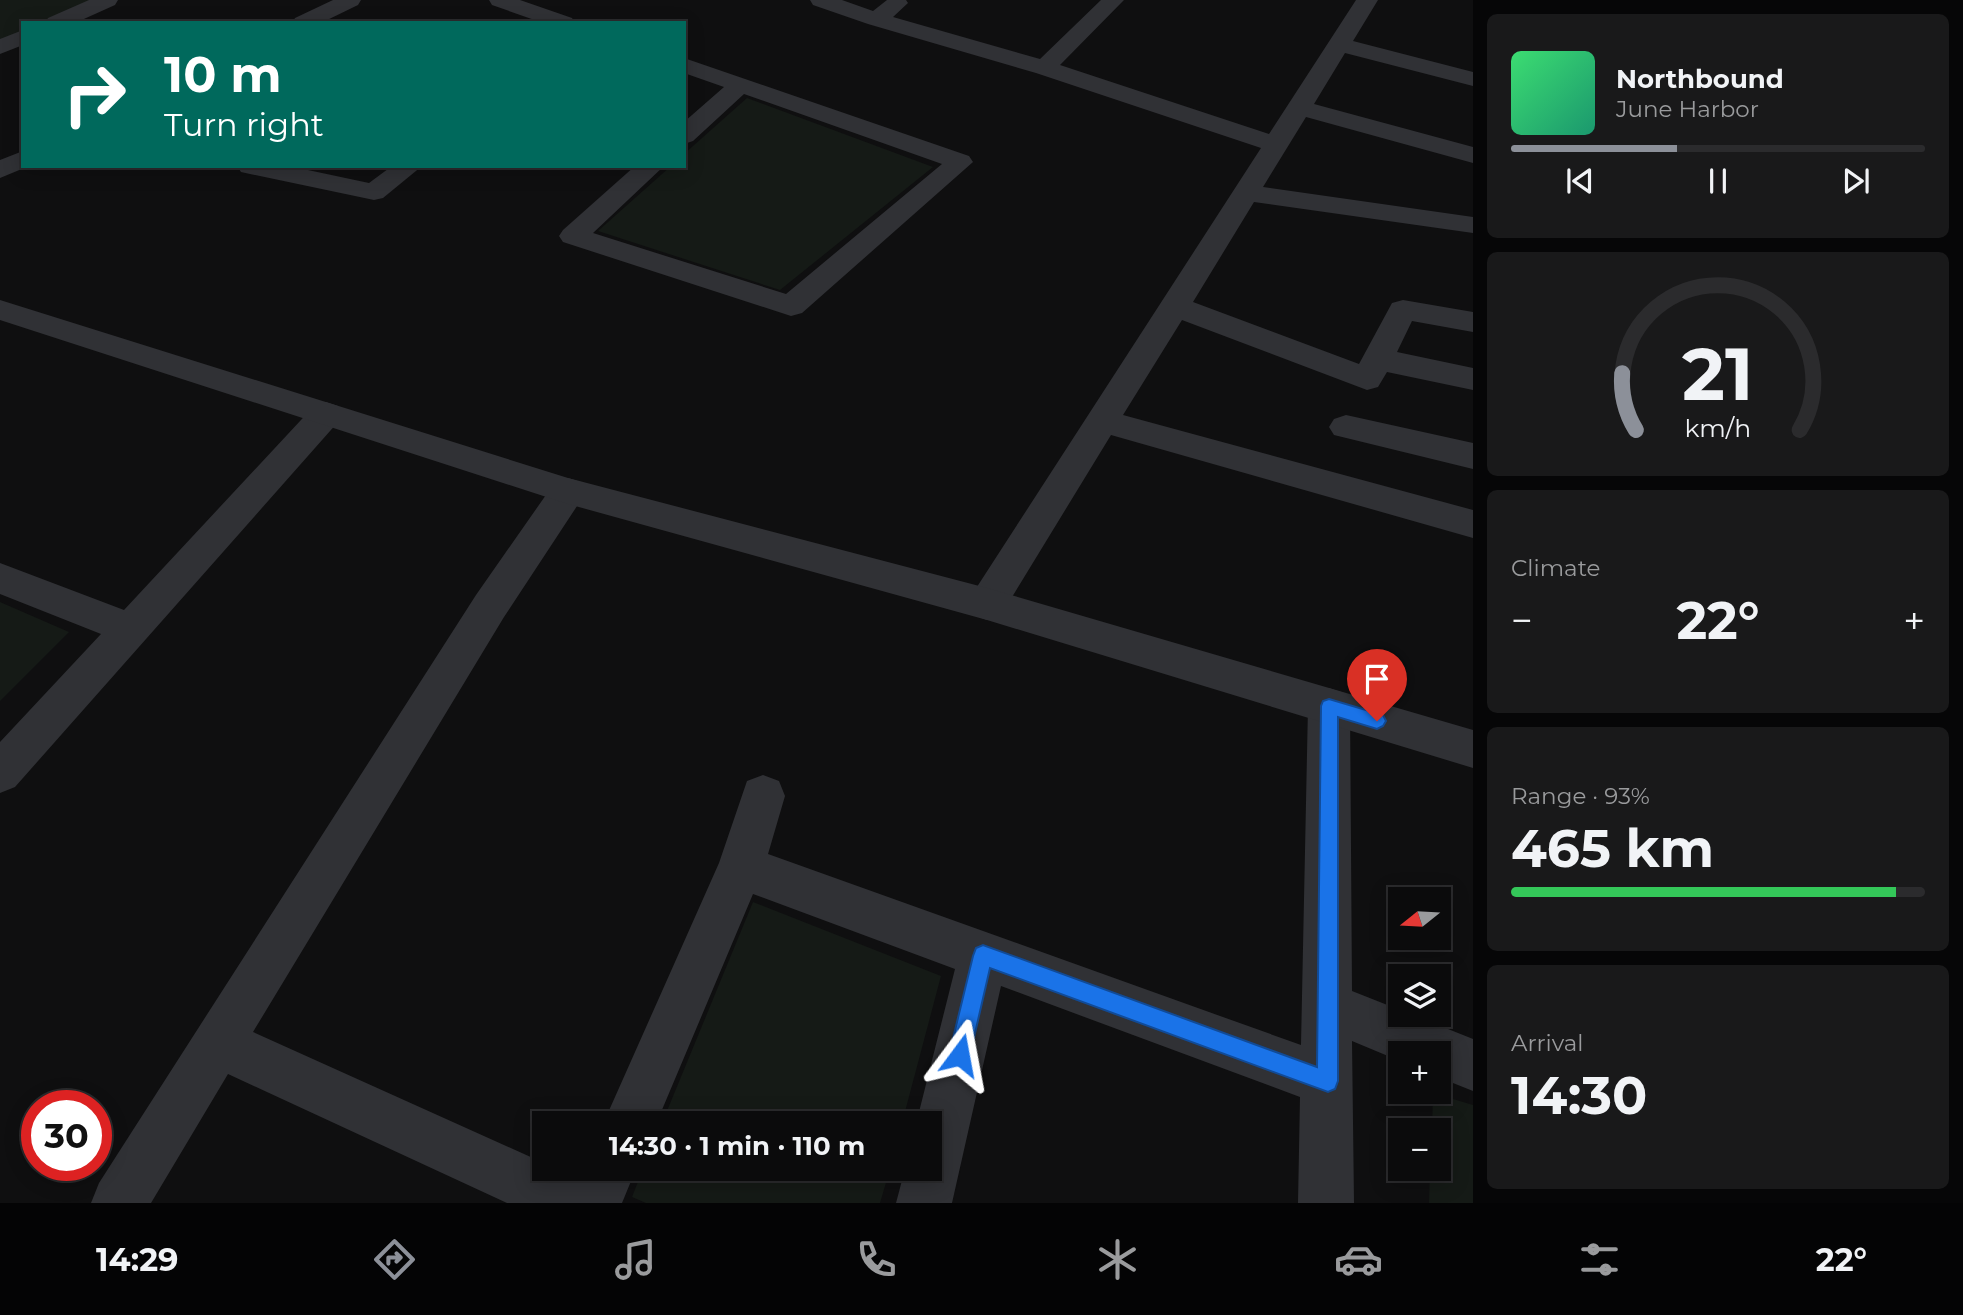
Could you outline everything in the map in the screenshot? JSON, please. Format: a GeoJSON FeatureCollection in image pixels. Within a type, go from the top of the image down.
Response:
{"type":"FeatureCollection","features":[{"type":"Feature","properties":{"kind":"street"},"geometry":{"type":"LineString","coordinates":[[60,21],[107,0]]}},
{"type":"Feature","properties":{"kind":"street"},"geometry":{"type":"LineString","coordinates":[[307,21],[350,0]]}},
{"type":"Feature","properties":{"kind":"street"},"geometry":{"type":"LineString","coordinates":[[500,0],[558,21]]}},
{"type":"Feature","properties":{"kind":"street"},"geometry":{"type":"LineString","coordinates":[[821,0],[876,19],[1044,68],[1276,145]]}},
{"type":"Feature","properties":{"kind":"street"},"geometry":{"type":"LineString","coordinates":[[876,19],[901,0]]}},
{"type":"Feature","properties":{"kind":"street"},"geometry":{"type":"LineString","coordinates":[[1044,68],[1113,0]]}},
{"type":"Feature","properties":{"kind":"street"},"geometry":{"type":"LineString","coordinates":[[987,604],[1367,0]]}},
{"type":"Feature","properties":{"kind":"street"},"geometry":{"type":"LineString","coordinates":[[0,47],[21,38]]}},
{"type":"Feature","properties":{"kind":"street"},"geometry":{"type":"LineString","coordinates":[[1339,44],[1473,79]]}},
{"type":"Feature","properties":{"kind":"street"},"geometry":{"type":"LineString","coordinates":[[649,168],[573,236],[790,306],[960,162],[686,66]]}},
{"type":"Feature","properties":{"kind":"street"},"geometry":{"type":"LineString","coordinates":[[686,134],[740,85]]}},
{"type":"Feature","properties":{"kind":"street"},"geometry":{"type":"LineString","coordinates":[[1299,108],[1473,155]]}},
{"type":"Feature","properties":{"kind":"street"},"geometry":{"type":"LineString","coordinates":[[0,170],[21,160]]}},
{"type":"Feature","properties":{"kind":"street"},"geometry":{"type":"LineString","coordinates":[[271,168],[323,173],[374,192],[406,168]]}},
{"type":"Feature","properties":{"kind":"street"},"geometry":{"type":"LineString","coordinates":[[1245,193],[1473,225]]}},
{"type":"Feature","properties":{"kind":"street"},"geometry":{"type":"LineString","coordinates":[[1175,306],[1372,369],[1473,379]]}},
{"type":"Feature","properties":{"kind":"street"},"geometry":{"type":"LineString","coordinates":[[0,310],[568,491],[987,604],[1473,750]]}},
{"type":"Feature","properties":{"kind":"street"},"geometry":{"type":"LineString","coordinates":[[1321,481],[1372,369],[1403,310],[1473,321]]}},
{"type":"Feature","properties":{"kind":"street"},"geometry":{"type":"LineString","coordinates":[[0,773],[326,414]]}},
{"type":"Feature","properties":{"kind":"street"},"geometry":{"type":"LineString","coordinates":[[1102,421],[1473,524]]}},
{"type":"Feature","properties":{"kind":"street"},"geometry":{"type":"LineString","coordinates":[[1346,427],[1473,456]]}},
{"type":"Feature","properties":{"kind":"street"},"geometry":{"type":"LineString","coordinates":[[119,1203],[490,606],[568,491]]}},
{"type":"Feature","properties":{"kind":"street"},"geometry":{"type":"LineString","coordinates":[[0,578],[130,629]]}},
{"type":"Feature","properties":{"kind":"street"},"geometry":{"type":"LineString","coordinates":[[1326,1203],[1329,706]]}},
{"type":"Feature","properties":{"kind":"street"},"geometry":{"type":"LineString","coordinates":[[635,1111],[741,867],[763,796]]}},
{"type":"Feature","properties":{"kind":"street"},"geometry":{"type":"LineString","coordinates":[[741,867],[1328,1081]]}},
{"type":"Feature","properties":{"kind":"street"},"geometry":{"type":"LineString","coordinates":[[924,1203],[983,956]]}},
{"type":"Feature","properties":{"kind":"street"},"geometry":{"type":"LineString","coordinates":[[1328,1006],[1473,1065]]}},
{"type":"Feature","properties":{"kind":"street"},"geometry":{"type":"LineString","coordinates":[[219,1043],[569,1203]]}},
{"type":"Feature","properties":{"kind":"street"},"geometry":{"type":"LineString","coordinates":[[594,1203],[604,1181]]}},
{"type":"Feature","properties":{"kind":"shaded area"},"geometry":{"type":"Polygon","coordinates":[[[0,0],[96,0],[48,21],[21,21],[21,33],[0,41],[0,0]]]}},
{"type":"Feature","properties":{"kind":"shaded area"},"geometry":{"type":"Polygon","coordinates":[[[747,98],[933,167],[780,290],[598,231],[669,168],[686,168],[686,152],[747,98]]]}},
{"type":"Feature","properties":{"kind":"shaded area"},"geometry":{"type":"Polygon","coordinates":[[[0,602],[69,632],[0,701],[0,602]]]}},
{"type":"Feature","properties":{"kind":"shaded area"},"geometry":{"type":"Polygon","coordinates":[[[753,902],[941,976],[905,1111],[667,1111],[753,902]]]}},
{"type":"Feature","properties":{"kind":"shaded area"},"geometry":{"type":"Polygon","coordinates":[[[1451,1098],[1473,1105],[1473,1203],[1429,1203],[1430,1181],[1451,1181],[1451,1118],[1432,1118],[1433,1104],[1451,1104],[1451,1098]]]}},
{"type":"Feature","properties":{"kind":"shaded area"},"geometry":{"type":"Polygon","coordinates":[[[638,1181],[886,1181],[880,1203],[646,1203],[632,1197],[638,1181]]]}},
{"type":"Feature","properties":{"kind":"route"},"geometry":{"type":"LineString","coordinates":[[960,1055],[983,956],[1328,1081],[1329,706],[1377,721]]}}]}
